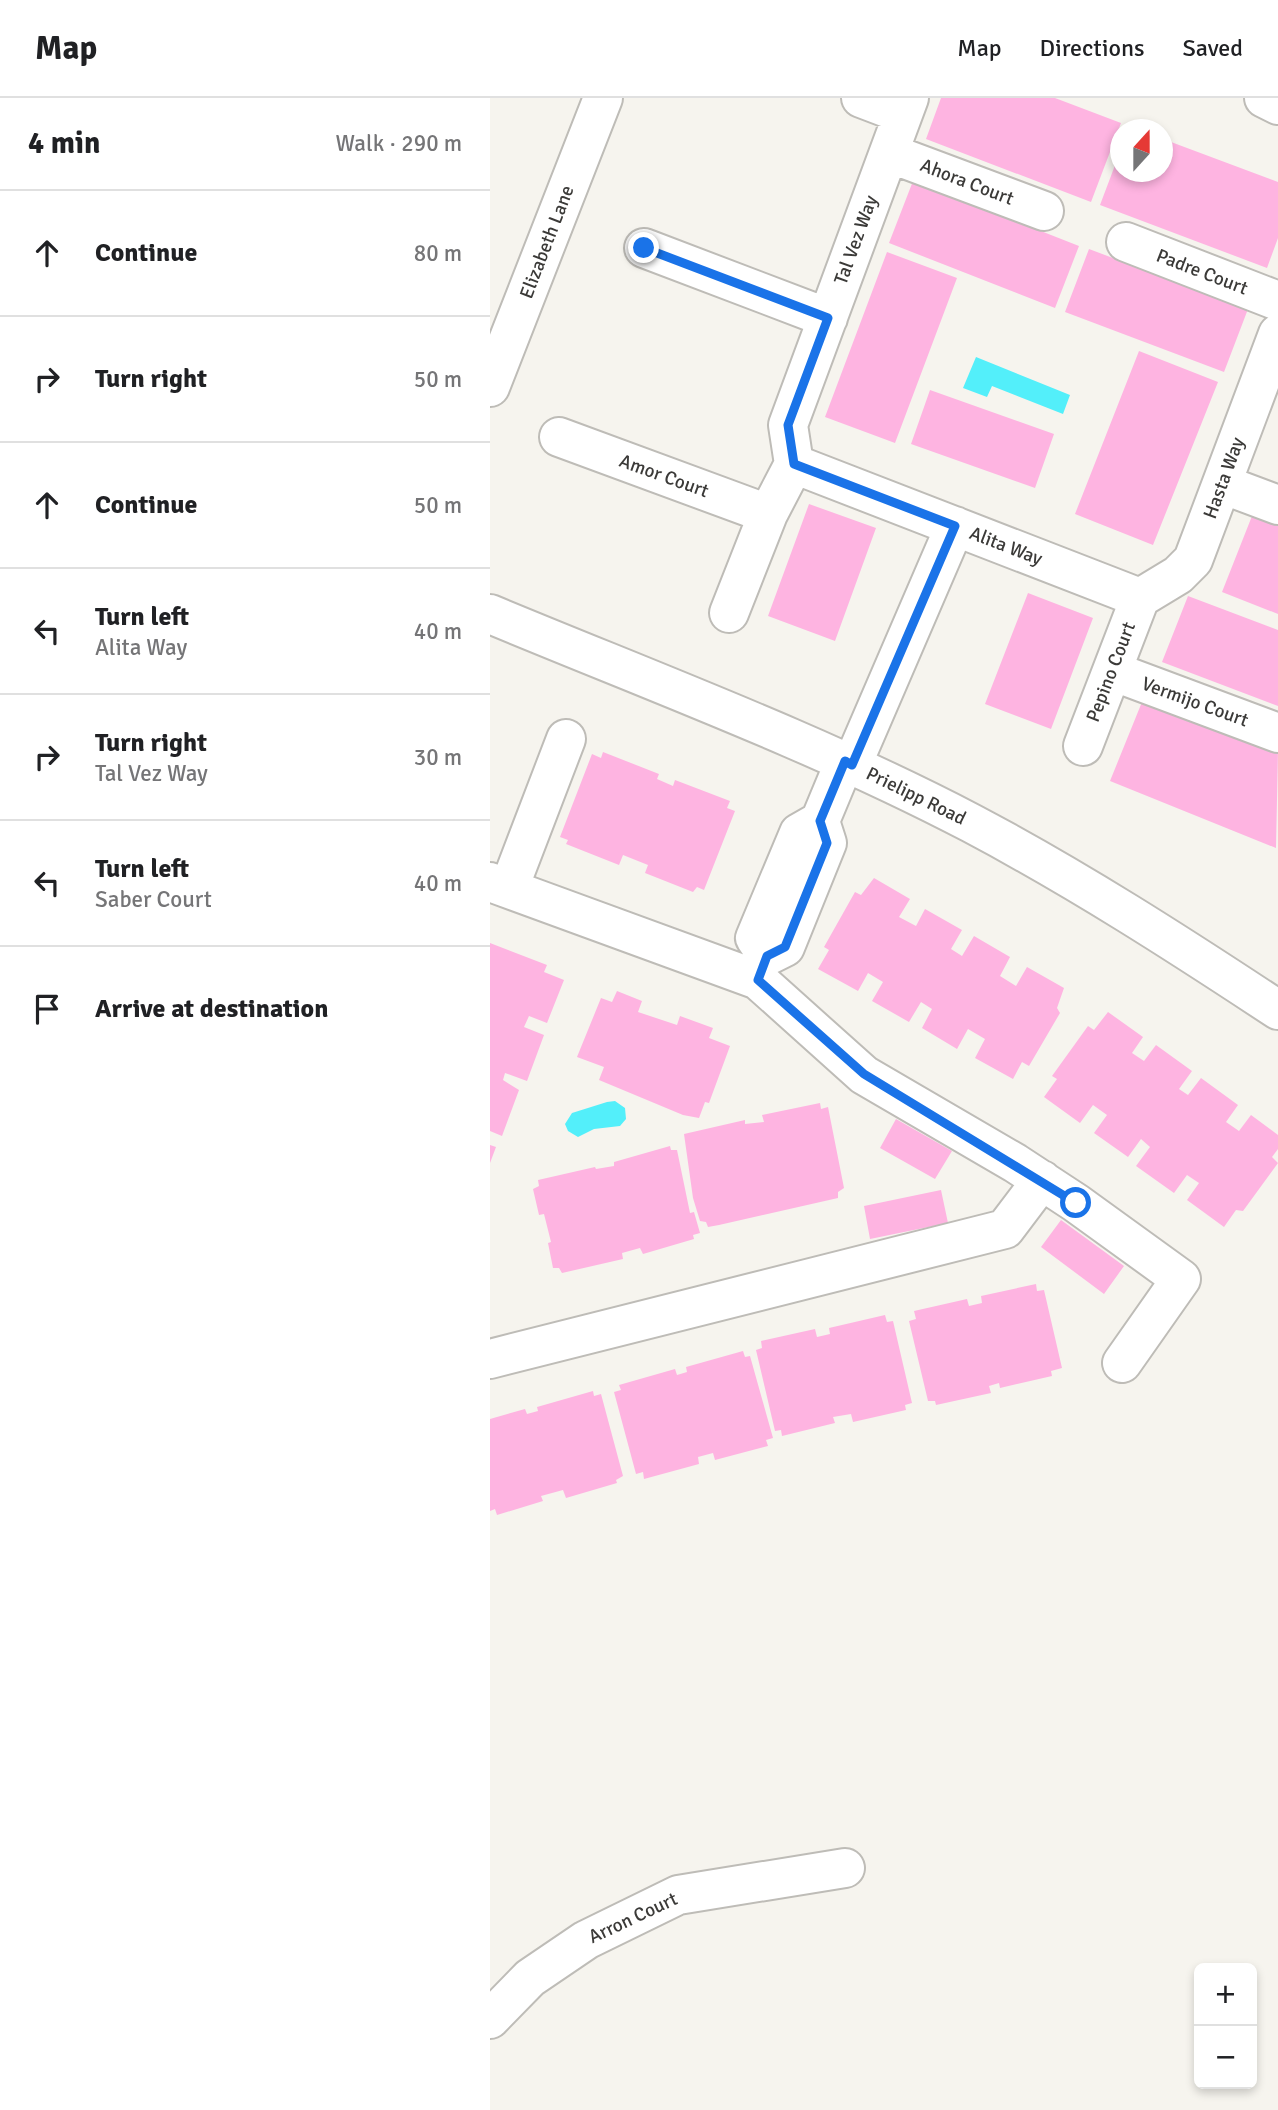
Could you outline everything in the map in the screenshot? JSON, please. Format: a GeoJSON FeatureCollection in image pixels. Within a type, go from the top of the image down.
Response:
{"type":"FeatureCollection","features":[{"type":"Feature","properties":{"kind":"street","name":"Elizabeth Lane"},"geometry":{"type":"LineString","coordinates":[[490,387],[603,98]]}},
{"type":"Feature","properties":{"kind":"street"},"geometry":{"type":"LineString","coordinates":[[861,98],[906,106]]}},
{"type":"Feature","properties":{"kind":"street","name":"Tal Vez Way"},"geometry":{"type":"LineString","coordinates":[[794,464],[788,425],[906,106]]}},
{"type":"Feature","properties":{"kind":"street","name":"Ahora Court"},"geometry":{"type":"LineString","coordinates":[[889,153],[1044,211]]}},
{"type":"Feature","properties":{"kind":"street","name":"Padre Court"},"geometry":{"type":"LineString","coordinates":[[1126,242],[1278,301]]}},
{"type":"Feature","properties":{"kind":"street"},"geometry":{"type":"LineString","coordinates":[[644,248],[828,318]]}},
{"type":"Feature","properties":{"kind":"street","name":"Hasta Way"},"geometry":{"type":"LineString","coordinates":[[1140,598],[1178,575],[1193,561],[1278,334]]}},
{"type":"Feature","properties":{"kind":"street","name":"Amor Court"},"geometry":{"type":"LineString","coordinates":[[559,437],[768,514]]}},
{"type":"Feature","properties":{"kind":"street"},"geometry":{"type":"LineString","coordinates":[[729,613],[768,514],[794,464]]}},
{"type":"Feature","properties":{"kind":"street","name":"Alita Way"},"geometry":{"type":"LineString","coordinates":[[794,464],[1140,598]]}},
{"type":"Feature","properties":{"kind":"street"},"geometry":{"type":"LineString","coordinates":[[1222,484],[1278,505]]}},
{"type":"Feature","properties":{"kind":"street"},"geometry":{"type":"LineString","coordinates":[[762,968],[785,947],[827,843],[820,821],[849,763],[955,526]]}},
{"type":"Feature","properties":{"kind":"street","name":"Pepino Court"},"geometry":{"type":"LineString","coordinates":[[1083,746],[1140,598]]}},
{"type":"Feature","properties":{"kind":"street","name":"Prielipp Road"},"geometry":{"type":"LineString","coordinates":[[490,614],[849,763],[970,822],[1130,912],[1278,1010]]}},
{"type":"Feature","properties":{"kind":"street","name":"Vermijo Court"},"geometry":{"type":"LineString","coordinates":[[1112,671],[1278,733]]}},
{"type":"Feature","properties":{"kind":"street"},"geometry":{"type":"LineString","coordinates":[[566,739],[499,885],[762,968],[864,1074],[1042,1180],[1181,1279],[1122,1363]]}},
{"type":"Feature","properties":{"kind":"street"},"geometry":{"type":"LineString","coordinates":[[490,1359],[1005,1229],[1042,1180]]}},
{"type":"Feature","properties":{"kind":"street","name":"Arron Court"},"geometry":{"type":"LineString","coordinates":[[490,2019],[530,1979],[586,1940],[678,1895],[845,1868]]}},
{"type":"Feature","properties":{"kind":"water"},"geometry":{"type":"Polygon","coordinates":[[[976,357],[1070,395],[1063,414],[992,386],[987,397],[963,388],[976,357]]]}},
{"type":"Feature","properties":{"kind":"water"},"geometry":{"type":"Polygon","coordinates":[[[615,1101],[625,1108],[626,1119],[620,1126],[594,1129],[578,1137],[568,1131],[565,1124],[572,1113],[615,1101]]]}},
{"type":"Feature","properties":{"kind":"building"},"geometry":{"type":"Polygon","coordinates":[[[941,98],[1055,98],[1110,119],[1110,152],[1091,202],[926,139],[941,98]]]}},
{"type":"Feature","properties":{"kind":"building"},"geometry":{"type":"Polygon","coordinates":[[[1173,143],[1278,182],[1278,238],[1267,268],[1100,205],[1110,178],[1110,182],[1173,182],[1173,143]]]}},
{"type":"Feature","properties":{"kind":"building"},"geometry":{"type":"Polygon","coordinates":[[[913,181],[1079,246],[1055,308],[889,243],[913,181]]]}},
{"type":"Feature","properties":{"kind":"building"},"geometry":{"type":"Polygon","coordinates":[[[1089,249],[1248,309],[1224,372],[1065,312],[1089,249]]]}},
{"type":"Feature","properties":{"kind":"building"},"geometry":{"type":"Polygon","coordinates":[[[887,252],[957,278],[895,443],[825,417],[887,252]]]}},
{"type":"Feature","properties":{"kind":"building"},"geometry":{"type":"Polygon","coordinates":[[[1139,351],[1218,382],[1153,545],[1075,514],[1139,351]]]}},
{"type":"Feature","properties":{"kind":"building"},"geometry":{"type":"Polygon","coordinates":[[[930,390],[1054,434],[1035,488],[911,444],[930,390]]]}},
{"type":"Feature","properties":{"kind":"building"},"geometry":{"type":"Polygon","coordinates":[[[809,504],[876,528],[835,641],[768,616],[809,504]]]}},
{"type":"Feature","properties":{"kind":"building"},"geometry":{"type":"Polygon","coordinates":[[[1252,516],[1278,526],[1278,614],[1222,592],[1252,516]]]}},
{"type":"Feature","properties":{"kind":"building"},"geometry":{"type":"Polygon","coordinates":[[[1028,593],[1093,618],[1051,729],[985,704],[1028,593]]]}},
{"type":"Feature","properties":{"kind":"building"},"geometry":{"type":"Polygon","coordinates":[[[1188,596],[1278,630],[1278,706],[1162,662],[1188,596]]]}},
{"type":"Feature","properties":{"kind":"building"},"geometry":{"type":"Polygon","coordinates":[[[1144,697],[1278,751],[1276,848],[1110,781],[1144,697]]]}},
{"type":"Feature","properties":{"kind":"building"},"geometry":{"type":"Polygon","coordinates":[[[603,752],[659,774],[657,779],[673,786],[675,780],[730,801],[727,808],[735,811],[704,890],[697,887],[693,892],[645,873],[648,865],[623,855],[619,865],[566,844],[568,840],[560,837],[592,754],[601,758],[603,752]]]}},
{"type":"Feature","properties":{"kind":"building"},"geometry":{"type":"Polygon","coordinates":[[[874,878],[910,899],[899,917],[916,926],[925,909],[962,930],[951,949],[962,956],[974,936],[1010,957],[1000,976],[1016,986],[1027,967],[1064,988],[1057,1008],[1060,1013],[1029,1066],[1022,1062],[1013,1079],[975,1058],[985,1039],[968,1029],[957,1049],[922,1028],[932,1009],[921,1002],[909,1022],[872,1001],[883,982],[868,973],[858,991],[818,969],[829,950],[824,947],[855,892],[861,895],[874,878]]]}},
{"type":"Feature","properties":{"kind":"building"},"geometry":{"type":"Polygon","coordinates":[[[490,943],[547,965],[544,972],[564,980],[547,1023],[529,1016],[524,1027],[544,1035],[527,1081],[505,1073],[503,1080],[519,1090],[502,1136],[490,1131],[490,943]]]}},
{"type":"Feature","properties":{"kind":"building"},"geometry":{"type":"Polygon","coordinates":[[[617,991],[642,1001],[638,1012],[677,1025],[680,1016],[713,1028],[709,1038],[730,1046],[709,1103],[705,1102],[699,1118],[683,1115],[599,1080],[604,1067],[577,1057],[601,998],[612,1002],[617,991]]]}},
{"type":"Feature","properties":{"kind":"building"},"geometry":{"type":"Polygon","coordinates":[[[1108,1012],[1143,1037],[1132,1053],[1144,1061],[1156,1045],[1192,1071],[1179,1089],[1188,1095],[1201,1078],[1238,1105],[1226,1122],[1239,1131],[1251,1115],[1278,1135],[1278,1149],[1272,1157],[1278,1163],[1243,1211],[1236,1210],[1224,1227],[1187,1200],[1199,1183],[1187,1175],[1174,1193],[1136,1166],[1150,1147],[1141,1139],[1128,1157],[1094,1133],[1107,1115],[1093,1105],[1080,1123],[1044,1097],[1057,1079],[1052,1076],[1088,1026],[1094,1030],[1108,1012]]]}},
{"type":"Feature","properties":{"kind":"building"},"geometry":{"type":"Polygon","coordinates":[[[820,1103],[821,1109],[828,1107],[844,1188],[838,1192],[838,1198],[708,1227],[706,1222],[700,1221],[693,1198],[684,1134],[745,1120],[745,1124],[764,1122],[762,1115],[820,1103]]]}},
{"type":"Feature","properties":{"kind":"building"},"geometry":{"type":"Polygon","coordinates":[[[896,1119],[952,1151],[935,1179],[880,1148],[896,1119]]]}},
{"type":"Feature","properties":{"kind":"building"},"geometry":{"type":"Polygon","coordinates":[[[490,1145],[496,1147],[490,1163],[490,1145]]]}},
{"type":"Feature","properties":{"kind":"building"},"geometry":{"type":"Polygon","coordinates":[[[670,1146],[671,1150],[677,1150],[690,1213],[694,1212],[700,1233],[693,1235],[694,1239],[643,1254],[640,1248],[622,1253],[623,1259],[562,1273],[559,1268],[553,1268],[548,1243],[551,1242],[544,1214],[539,1215],[533,1189],[539,1186],[538,1180],[595,1167],[614,1166],[614,1162],[670,1146]]]}},
{"type":"Feature","properties":{"kind":"building"},"geometry":{"type":"Polygon","coordinates":[[[941,1190],[948,1223],[870,1239],[864,1206],[941,1190]]]}},
{"type":"Feature","properties":{"kind":"building"},"geometry":{"type":"Polygon","coordinates":[[[1061,1220],[1124,1266],[1104,1294],[1041,1247],[1061,1220]]]}},
{"type":"Feature","properties":{"kind":"building"},"geometry":{"type":"Polygon","coordinates":[[[1036,1284],[1037,1291],[1044,1290],[1062,1368],[1051,1371],[1052,1376],[1000,1388],[999,1383],[989,1386],[991,1393],[936,1405],[935,1401],[928,1401],[909,1321],[916,1319],[914,1311],[967,1299],[969,1306],[982,1303],[981,1296],[1036,1284]]]}},
{"type":"Feature","properties":{"kind":"building"},"geometry":{"type":"Polygon","coordinates":[[[885,1315],[887,1322],[893,1321],[912,1403],[905,1405],[906,1410],[853,1422],[851,1414],[833,1417],[835,1423],[782,1436],[781,1430],[775,1431],[756,1350],[762,1348],[761,1341],[815,1329],[817,1337],[830,1334],[829,1328],[885,1315]]]}},
{"type":"Feature","properties":{"kind":"building"},"geometry":{"type":"Polygon","coordinates":[[[743,1351],[745,1357],[750,1356],[773,1438],[766,1440],[768,1446],[715,1460],[713,1453],[698,1457],[699,1464],[644,1479],[643,1472],[636,1474],[614,1392],[621,1390],[619,1385],[675,1369],[677,1375],[687,1372],[686,1367],[743,1351]]]}},
{"type":"Feature","properties":{"kind":"building"},"geometry":{"type":"Polygon","coordinates":[[[593,1391],[594,1396],[601,1394],[623,1476],[616,1480],[617,1483],[566,1498],[563,1490],[541,1496],[543,1501],[497,1515],[495,1509],[490,1511],[490,1419],[525,1409],[527,1414],[538,1411],[537,1407],[593,1391]]]}},
{"type":"Feature","properties":{"kind":"route"},"geometry":{"type":"LineString","coordinates":[[644,248],[828,318],[788,425],[794,464],[955,526],[852,765],[845,761],[820,821],[827,843],[785,947],[767,956],[758,980],[864,1074],[1015,1163],[1076,1203]]}}]}
